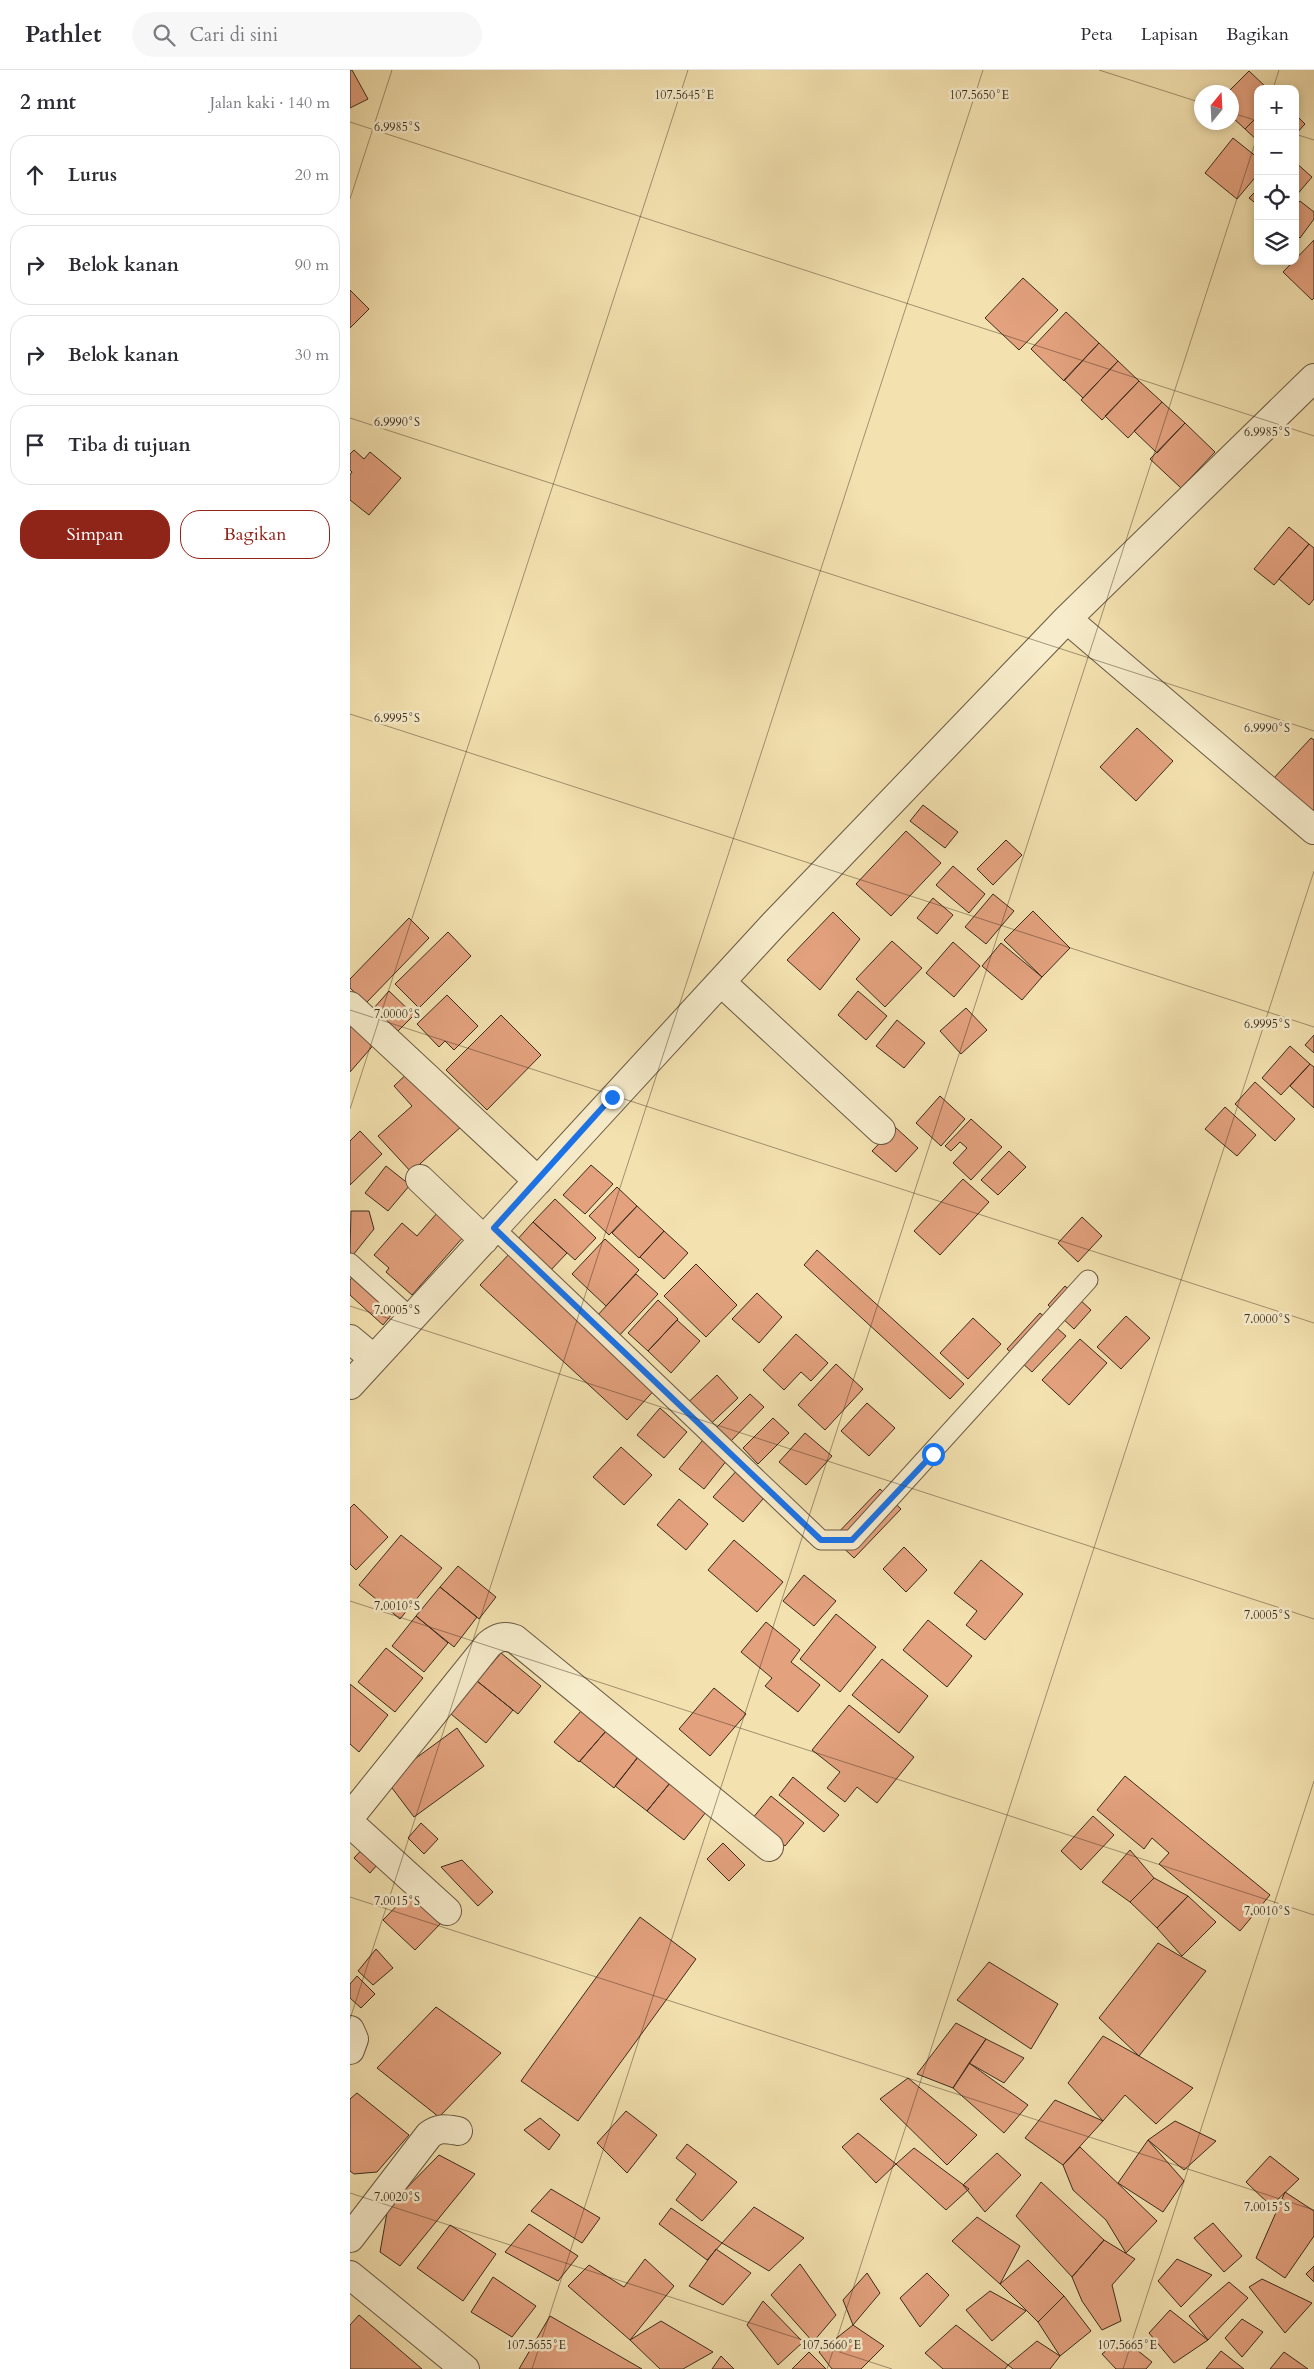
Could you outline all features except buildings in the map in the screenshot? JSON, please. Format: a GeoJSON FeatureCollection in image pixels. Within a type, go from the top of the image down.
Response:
{"type":"FeatureCollection","features":[{"type":"Feature","properties":{"kind":"street"},"geometry":{"type":"LineString","coordinates":[[350,1385],[538,1181],[612,1097],[1067,619],[1314,378]]}},
{"type":"Feature","properties":{"kind":"street"},"geometry":{"type":"LineString","coordinates":[[1067,619],[1314,830]]}},
{"type":"Feature","properties":{"kind":"street"},"geometry":{"type":"LineString","coordinates":[[721,982],[881,1130]]}},
{"type":"Feature","properties":{"kind":"street"},"geometry":{"type":"LineString","coordinates":[[350,1006],[538,1181]]}},
{"type":"Feature","properties":{"kind":"street"},"geometry":{"type":"LineString","coordinates":[[420,1178],[489,1234]]}},
{"type":"Feature","properties":{"kind":"street"},"geometry":{"type":"LineString","coordinates":[[350,1339],[374,1359]]}},
{"type":"Feature","properties":{"kind":"street"},"geometry":{"type":"LineString","coordinates":[[350,1817],[489,1644],[496,1638],[508,1637],[515,1640],[769,1847]]}},
{"type":"Feature","properties":{"kind":"street"},"geometry":{"type":"LineString","coordinates":[[350,1823],[447,1911]]}},
{"type":"Feature","properties":{"kind":"street"},"geometry":{"type":"LineString","coordinates":[[350,2030],[354,2039],[350,2050]]}},
{"type":"Feature","properties":{"kind":"street"},"geometry":{"type":"LineString","coordinates":[[350,2238],[429,2134],[443,2128],[458,2131]]}},
{"type":"Feature","properties":{"kind":"street"},"geometry":{"type":"LineString","coordinates":[[350,2275],[464,2369]]}},
{"type":"Feature","properties":{"kind":"lane"},"geometry":{"type":"LineString","coordinates":[[489,1234],[821,1540],[852,1540],[1088,1280]]}},
{"type":"Feature","properties":{"kind":"lane"},"geometry":{"type":"LineString","coordinates":[[350,1263],[411,1318]]}},
{"type":"Feature","properties":{"kind":"route"},"geometry":{"type":"LineString","coordinates":[[612,1097],[494,1228],[821,1540],[852,1540],[933,1454]]}}]}
